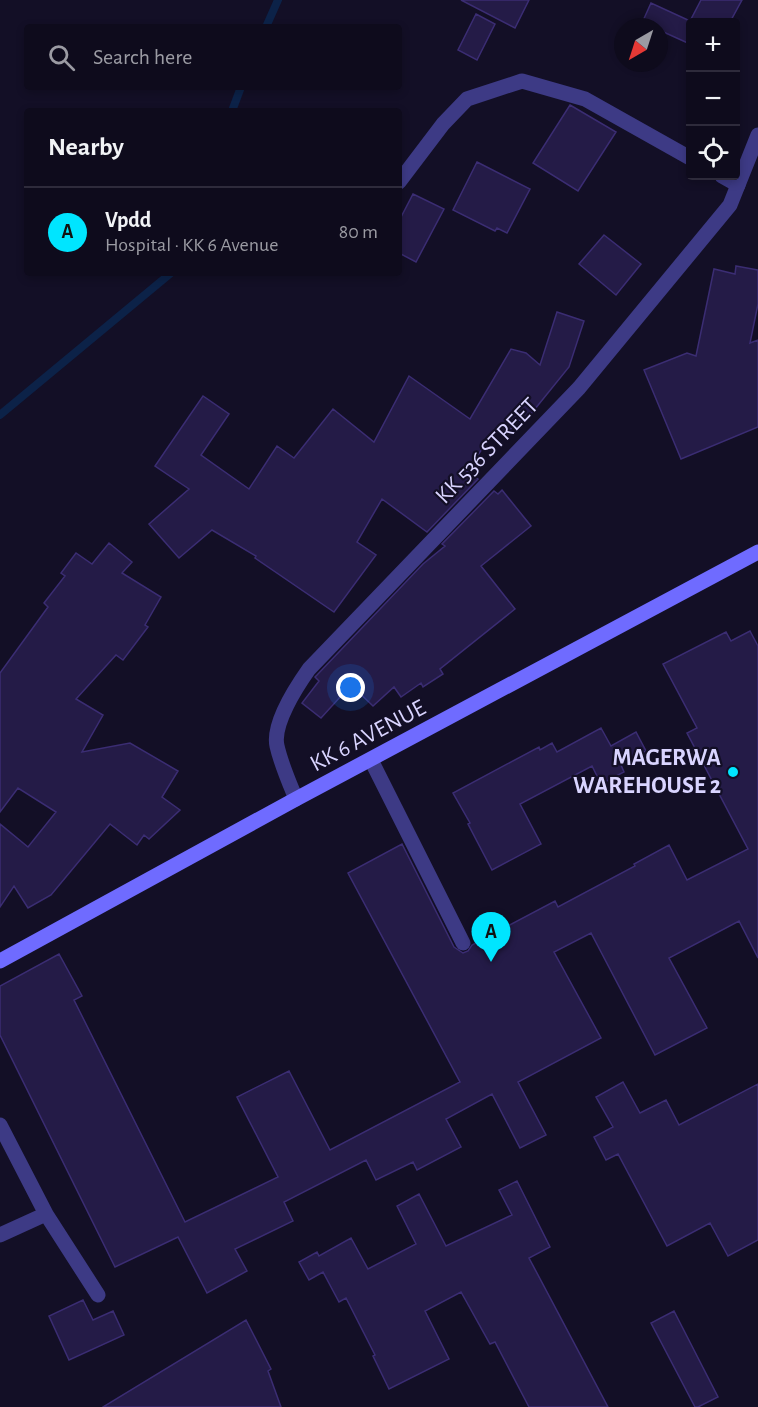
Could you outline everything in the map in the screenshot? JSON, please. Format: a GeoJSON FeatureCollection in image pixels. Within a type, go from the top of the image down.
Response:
{"type":"FeatureCollection","features":[{"type":"Feature","properties":{"kind":"main road","name":"KK 6 AVENUE"},"geometry":{"type":"LineString","coordinates":[[0,961],[296,799],[758,552]]}},
{"type":"Feature","properties":{"kind":"street"},"geometry":{"type":"LineString","coordinates":[[402,178],[443,124],[467,99],[522,81],[585,99],[686,156]]}},
{"type":"Feature","properties":{"kind":"street","name":"KK 536 STREET"},"geometry":{"type":"LineString","coordinates":[[296,799],[276,743],[281,719],[295,688],[317,660],[579,388],[730,205],[758,135]]}},
{"type":"Feature","properties":{"kind":"street"},"geometry":{"type":"LineString","coordinates":[[729,180],[738,185]]}},
{"type":"Feature","properties":{"kind":"street"},"geometry":{"type":"LineString","coordinates":[[371,760],[463,943]]}},
{"type":"Feature","properties":{"kind":"street"},"geometry":{"type":"LineString","coordinates":[[0,1125],[46,1214],[98,1295]]}},
{"type":"Feature","properties":{"kind":"street"},"geometry":{"type":"LineString","coordinates":[[0,1235],[46,1214]]}},
{"type":"Feature","properties":{"kind":"building"},"geometry":{"type":"Polygon","coordinates":[[[461,0],[529,0],[515,28],[461,0]]]}},
{"type":"Feature","properties":{"kind":"building"},"geometry":{"type":"Polygon","coordinates":[[[701,0],[742,0],[732,18],[692,18],[701,0]]]}},
{"type":"Feature","properties":{"kind":"building"},"geometry":{"type":"Polygon","coordinates":[[[651,3],[686,19],[686,42],[668,34],[668,18],[644,18],[651,3]]]}},
{"type":"Feature","properties":{"kind":"building"},"geometry":{"type":"Polygon","coordinates":[[[476,14],[495,24],[477,60],[458,50],[476,14]]]}},
{"type":"Feature","properties":{"kind":"building"},"geometry":{"type":"Polygon","coordinates":[[[570,105],[616,132],[578,191],[533,163],[570,105]]]}},
{"type":"Feature","properties":{"kind":"building"},"geometry":{"type":"Polygon","coordinates":[[[477,162],[530,189],[507,233],[497,228],[495,231],[453,210],[477,162]]]}},
{"type":"Feature","properties":{"kind":"building"},"geometry":{"type":"Polygon","coordinates":[[[413,194],[444,209],[416,262],[402,255],[402,215],[413,194]]]}},
{"type":"Feature","properties":{"kind":"building"},"geometry":{"type":"Polygon","coordinates":[[[604,235],[641,264],[616,295],[579,264],[604,235]]]}},
{"type":"Feature","properties":{"kind":"building"},"geometry":{"type":"Polygon","coordinates":[[[736,266],[758,270],[758,304],[750,343],[758,340],[758,427],[681,459],[644,370],[687,353],[696,356],[714,269],[735,274],[736,266]]]}},
{"type":"Feature","properties":{"kind":"building"},"geometry":{"type":"Polygon","coordinates":[[[557,312],[584,321],[569,367],[522,425],[520,424],[523,417],[507,434],[497,427],[467,471],[478,479],[427,532],[382,499],[357,542],[376,555],[334,612],[255,558],[256,556],[212,530],[179,558],[149,524],[189,489],[155,466],[203,396],[229,414],[201,455],[249,489],[277,446],[294,458],[333,409],[374,442],[409,376],[470,419],[511,349],[526,353],[540,365],[557,312]]]}},
{"type":"Feature","properties":{"kind":"building"},"geometry":{"type":"Polygon","coordinates":[[[502,490],[531,526],[481,566],[515,609],[440,669],[443,674],[423,687],[421,683],[401,697],[394,687],[373,706],[351,685],[321,718],[302,703],[319,681],[315,677],[423,564],[445,546],[442,544],[494,491],[498,494],[502,490]]]}},
{"type":"Feature","properties":{"kind":"building"},"geometry":{"type":"Polygon","coordinates":[[[109,543],[132,562],[122,573],[161,597],[145,625],[148,627],[123,660],[116,655],[76,699],[103,715],[82,752],[130,743],[178,771],[162,797],[180,810],[149,839],[144,835],[137,845],[110,824],[51,895],[28,908],[14,886],[0,907],[0,824],[28,847],[56,812],[18,788],[0,812],[0,673],[48,607],[44,603],[65,576],[61,573],[76,553],[92,564],[109,543]]]}},
{"type":"Feature","properties":{"kind":"building"},"geometry":{"type":"Polygon","coordinates":[[[750,631],[758,646],[758,958],[739,921],[669,958],[707,1028],[655,1055],[591,933],[554,952],[601,1038],[518,1082],[546,1135],[520,1148],[492,1094],[446,1119],[461,1147],[417,1170],[413,1162],[376,1180],[366,1160],[284,1202],[293,1221],[235,1249],[247,1271],[207,1293],[178,1237],[115,1267],[0,1035],[0,986],[59,954],[82,996],[74,1000],[185,1222],[278,1177],[237,1097],[289,1071],[330,1150],[460,1082],[348,873],[402,844],[454,947],[463,953],[468,951],[472,945],[555,901],[558,907],[669,845],[687,880],[748,849],[687,733],[697,728],[663,664],[726,632],[731,641],[750,631]]]}},
{"type":"Feature","properties":{"kind":"building"},"geometry":{"type":"Polygon","coordinates":[[[601,728],[611,746],[636,732],[646,751],[621,765],[624,772],[601,784],[592,766],[520,804],[541,844],[492,870],[453,793],[539,747],[540,750],[552,743],[557,752],[601,728]]]}},
{"type":"Feature","properties":{"kind":"building"},"geometry":{"type":"Polygon","coordinates":[[[623,1082],[640,1113],[666,1100],[679,1125],[758,1084],[758,1240],[728,1256],[710,1223],[667,1246],[618,1154],[606,1160],[594,1137],[613,1127],[596,1097],[623,1082]]]}},
{"type":"Feature","properties":{"kind":"building"},"geometry":{"type":"Polygon","coordinates":[[[517,1181],[550,1247],[529,1258],[608,1407],[529,1407],[495,1342],[490,1344],[461,1292],[425,1311],[449,1359],[389,1389],[373,1356],[375,1355],[346,1298],[339,1302],[323,1272],[309,1280],[299,1262],[317,1252],[319,1256],[351,1238],[368,1269],[416,1244],[397,1206],[419,1194],[446,1246],[512,1215],[499,1190],[517,1181]]]}},
{"type":"Feature","properties":{"kind":"building"},"geometry":{"type":"Polygon","coordinates":[[[83,1300],[93,1320],[113,1311],[124,1335],[69,1360],[49,1316],[83,1300]]]}},
{"type":"Feature","properties":{"kind":"building"},"geometry":{"type":"Polygon","coordinates":[[[674,1311],[718,1397],[698,1407],[695,1407],[651,1323],[674,1311]]]}},
{"type":"Feature","properties":{"kind":"building"},"geometry":{"type":"Polygon","coordinates":[[[246,1320],[271,1369],[268,1371],[281,1407],[103,1407],[246,1320]]]}},
{"type":"Feature","properties":{"kind":"waterway"},"geometry":{"type":"LineString","coordinates":[[267,24],[278,0]]}},
{"type":"Feature","properties":{"kind":"waterway"},"geometry":{"type":"LineString","coordinates":[[233,108],[240,90]]}},
{"type":"Feature","properties":{"kind":"waterway"},"geometry":{"type":"LineString","coordinates":[[0,415],[167,276]]}},
{"type":"Feature","properties":{"kind":"place","name":"MAGERWA WAREHOUSE 2"},"geometry":{"type":"Point","coordinates":[733,772]}},
{"type":"Feature","properties":{"kind":"place","name":"Vpdd"},"geometry":{"type":"Point","coordinates":[491,962]}}]}
